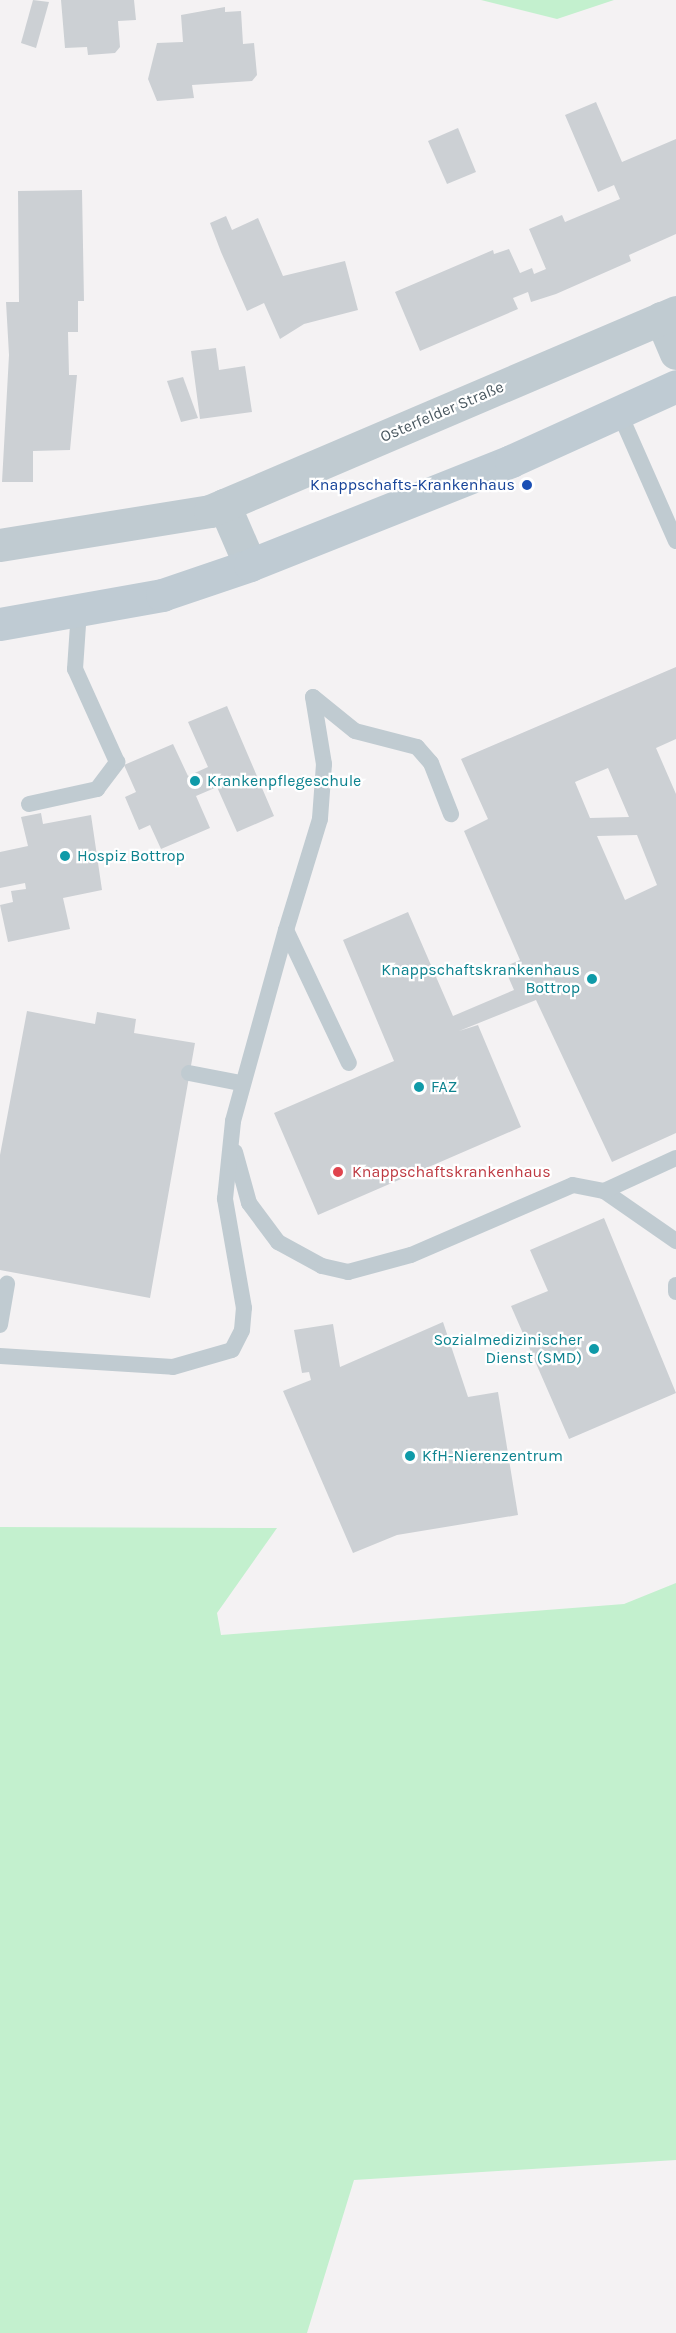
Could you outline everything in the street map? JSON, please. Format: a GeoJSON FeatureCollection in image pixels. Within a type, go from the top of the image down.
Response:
{"type":"FeatureCollection","features":[{"type":"Feature","properties":{"kind":"main road"},"geometry":{"type":"LineString","coordinates":[[0,624],[162,595],[250,565],[619,412],[676,386]]}},
{"type":"Feature","properties":{"kind":"street","name":"Osterfelder Straße"},"geometry":{"type":"LineString","coordinates":[[0,545],[224,505],[668,315],[676,353]]}},
{"type":"Feature","properties":{"kind":"street"},"geometry":{"type":"LineString","coordinates":[[224,505],[250,565]]}},
{"type":"Feature","properties":{"kind":"lane"},"geometry":{"type":"LineString","coordinates":[[619,412],[676,541]]}},
{"type":"Feature","properties":{"kind":"lane"},"geometry":{"type":"LineString","coordinates":[[29,804],[97,789],[117,762],[75,669],[79,610]]}},
{"type":"Feature","properties":{"kind":"lane"},"geometry":{"type":"LineString","coordinates":[[0,1356],[173,1367],[232,1350],[242,1330],[244,1308],[225,1198],[233,1121],[241,1083],[320,819],[324,764],[313,697],[355,731],[417,747],[431,763],[451,814]]}},
{"type":"Feature","properties":{"kind":"lane"},"geometry":{"type":"LineString","coordinates":[[286,930],[349,1063]]}},
{"type":"Feature","properties":{"kind":"lane"},"geometry":{"type":"LineString","coordinates":[[189,1073],[241,1083]]}},
{"type":"Feature","properties":{"kind":"lane"},"geometry":{"type":"LineString","coordinates":[[233,1121],[237,1167],[259,1221],[298,1256],[348,1272],[411,1255],[573,1185],[604,1191],[676,1241]]}},
{"type":"Feature","properties":{"kind":"lane"},"geometry":{"type":"LineString","coordinates":[[604,1191],[676,1158]]}},
{"type":"Feature","properties":{"kind":"lane"},"geometry":{"type":"LineString","coordinates":[[0,1325],[8,1284]]}},
{"type":"Feature","properties":{"kind":"lane"},"geometry":{"type":"LineString","coordinates":[[676,1285],[676,1292]]}},
{"type":"Feature","properties":{"kind":"green space"},"geometry":{"type":"Polygon","coordinates":[[[481,0],[614,0],[557,19],[481,0]]]}},
{"type":"Feature","properties":{"kind":"green space"},"geometry":{"type":"Polygon","coordinates":[[[0,1527],[277,1528],[217,1613],[221,1635],[624,1604],[676,1583],[676,2160],[354,2180],[307,2333],[0,2333],[0,1527]]]}},
{"type":"Feature","properties":{"kind":"building"},"geometry":{"type":"Polygon","coordinates":[[[33,0],[49,2],[36,48],[21,43],[33,0]]]}},
{"type":"Feature","properties":{"kind":"building"},"geometry":{"type":"Polygon","coordinates":[[[61,0],[134,0],[136,20],[118,21],[120,47],[115,53],[88,55],[87,47],[65,48],[61,0]]]}},
{"type":"Feature","properties":{"kind":"building"},"geometry":{"type":"Polygon","coordinates":[[[225,7],[225,12],[241,11],[243,44],[254,43],[257,75],[252,81],[192,85],[194,98],[157,101],[148,79],[157,43],[183,42],[181,15],[225,7]]]}},
{"type":"Feature","properties":{"kind":"building"},"geometry":{"type":"Polygon","coordinates":[[[596,102],[622,162],[676,139],[676,234],[629,255],[631,261],[556,294],[531,302],[528,292],[513,298],[518,309],[420,351],[395,292],[493,250],[494,254],[509,249],[520,273],[532,268],[534,274],[546,269],[529,229],[562,215],[565,222],[620,199],[614,185],[598,192],[565,115],[596,102]]]}},
{"type":"Feature","properties":{"kind":"building"},"geometry":{"type":"Polygon","coordinates":[[[458,128],[476,172],[447,184],[428,141],[458,128]]]}},
{"type":"Feature","properties":{"kind":"building"},"geometry":{"type":"Polygon","coordinates":[[[82,190],[84,301],[78,301],[78,332],[68,332],[69,375],[77,375],[70,450],[33,451],[33,482],[2,482],[9,355],[6,302],[19,302],[18,191],[82,190]]]}},
{"type":"Feature","properties":{"kind":"building"},"geometry":{"type":"Polygon","coordinates":[[[226,216],[232,230],[258,218],[283,276],[345,261],[358,310],[304,324],[280,339],[264,303],[247,311],[221,252],[210,223],[226,216]]]}},
{"type":"Feature","properties":{"kind":"building"},"geometry":{"type":"Polygon","coordinates":[[[216,348],[219,370],[245,366],[252,412],[200,419],[191,351],[216,348]]]}},
{"type":"Feature","properties":{"kind":"building"},"geometry":{"type":"Polygon","coordinates":[[[183,377],[198,418],[181,422],[167,381],[183,377]]]}},
{"type":"Feature","properties":{"kind":"building"},"geometry":{"type":"Polygon","coordinates":[[[676,667],[676,739],[656,748],[676,794],[676,1133],[612,1162],[536,1000],[459,1031],[478,1025],[521,1127],[318,1215],[274,1113],[394,1061],[343,940],[408,912],[453,1016],[514,990],[504,967],[520,960],[464,831],[488,819],[461,759],[676,667]],[[608,768],[575,782],[590,818],[629,817],[608,768]],[[637,835],[597,836],[625,900],[657,885],[637,835]]]}},
{"type":"Feature","properties":{"kind":"building","name":"Krankenpflegeschule"},"geometry":{"type":"Polygon","coordinates":[[[227,706],[274,816],[237,832],[217,787],[196,796],[210,828],[161,849],[150,825],[139,830],[125,797],[136,792],[124,765],[173,744],[188,776],[208,767],[188,722],[227,706]]]}},
{"type":"Feature","properties":{"kind":"building"},"geometry":{"type":"Polygon","coordinates":[[[41,813],[43,824],[91,815],[102,890],[63,898],[70,929],[8,942],[0,905],[13,902],[11,891],[26,889],[25,883],[0,888],[0,852],[28,846],[21,817],[41,813]]]}},
{"type":"Feature","properties":{"kind":"building"},"geometry":{"type":"Polygon","coordinates":[[[27,1011],[95,1024],[97,1012],[136,1019],[134,1033],[195,1043],[150,1298],[0,1270],[0,1155],[27,1011]]]}},
{"type":"Feature","properties":{"kind":"building","name":"Sozialmedizinischer Dienst (SMD)"},"geometry":{"type":"Polygon","coordinates":[[[604,1218],[676,1393],[569,1439],[511,1306],[548,1291],[530,1250],[604,1218]]]}},
{"type":"Feature","properties":{"kind":"building","name":"KfH-Nierenzentrum"},"geometry":{"type":"Polygon","coordinates":[[[443,1322],[468,1397],[498,1392],[518,1515],[397,1535],[353,1553],[283,1391],[311,1380],[309,1372],[302,1373],[294,1330],[333,1324],[340,1367],[443,1322]]]}},
{"type":"Feature","properties":{"kind":"place","name":"Knappschafts-Krankenhaus"},"geometry":{"type":"Point","coordinates":[527,485]}},
{"type":"Feature","properties":{"kind":"place","name":"Krankenpflegeschule"},"geometry":{"type":"Point","coordinates":[195,781]}},
{"type":"Feature","properties":{"kind":"place","name":"Hospiz Bottrop"},"geometry":{"type":"Point","coordinates":[65,856]}},
{"type":"Feature","properties":{"kind":"place","name":"Knappschaftskrankenhaus Bottrop"},"geometry":{"type":"Point","coordinates":[592,979]}},
{"type":"Feature","properties":{"kind":"place","name":"FAZ"},"geometry":{"type":"Point","coordinates":[419,1087]}},
{"type":"Feature","properties":{"kind":"place","name":"Knappschaftskrankenhaus"},"geometry":{"type":"Point","coordinates":[338,1172]}},
{"type":"Feature","properties":{"kind":"place","name":"Sozialmedizinischer Dienst (SMD)"},"geometry":{"type":"Point","coordinates":[594,1349]}},
{"type":"Feature","properties":{"kind":"place","name":"KfH-Nierenzentrum"},"geometry":{"type":"Point","coordinates":[410,1456]}}]}
